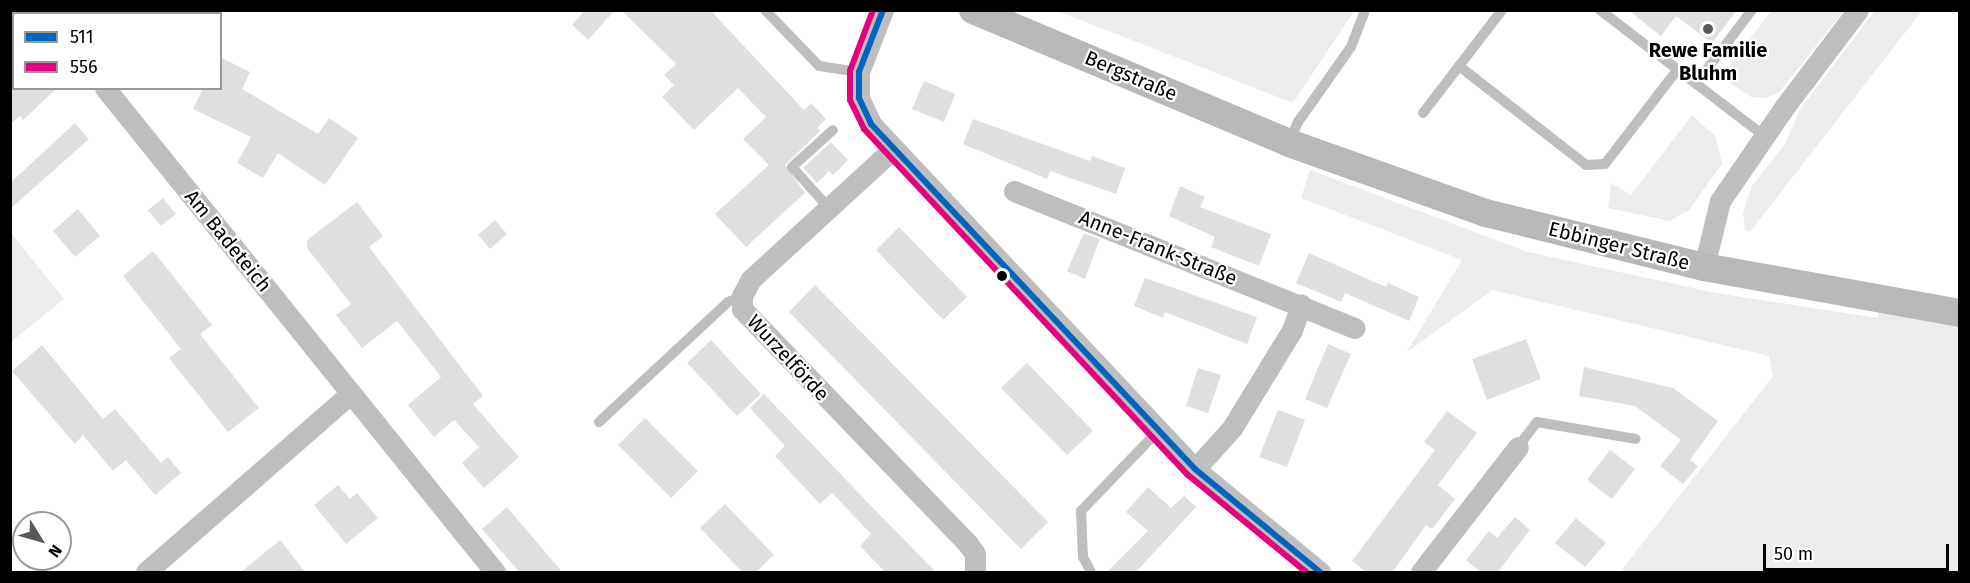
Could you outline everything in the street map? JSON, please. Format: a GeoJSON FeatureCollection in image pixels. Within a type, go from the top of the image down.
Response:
{"type":"FeatureCollection","features":[{"type":"Feature","properties":{"kind":"main road","name":"Bergstraße"},"geometry":{"type":"LineString","coordinates":[[973,10],[1288,143]]}},
{"type":"Feature","properties":{"kind":"main road","name":"Ebbinger Straße"},"geometry":{"type":"LineString","coordinates":[[1288,143],[1486,213],[1704,267],[1959,313]]}},
{"type":"Feature","properties":{"kind":"street"},"geometry":{"type":"LineString","coordinates":[[883,10],[859,72],[859,98],[871,124],[892,150],[1195,469],[1320,573]]}},
{"type":"Feature","properties":{"kind":"street"},"geometry":{"type":"LineString","coordinates":[[1704,267],[1720,201],[1764,136],[1858,10]]}},
{"type":"Feature","properties":{"kind":"street","name":"Am Badeteich"},"geometry":{"type":"LineString","coordinates":[[107,90],[495,573]]}},
{"type":"Feature","properties":{"kind":"street","name":"Wurzelförde"},"geometry":{"type":"LineString","coordinates":[[892,150],[751,279],[742,296],[742,309],[753,324],[968,544],[975,554],[975,573]]}},
{"type":"Feature","properties":{"kind":"street","name":"Anne-Frank-Straße"},"geometry":{"type":"LineString","coordinates":[[1014,191],[1355,328]]}},
{"type":"Feature","properties":{"kind":"street"},"geometry":{"type":"LineString","coordinates":[[1195,469],[1232,428],[1292,330],[1301,305]]}},
{"type":"Feature","properties":{"kind":"street"},"geometry":{"type":"LineString","coordinates":[[146,572],[351,393]]}},
{"type":"Feature","properties":{"kind":"street"},"geometry":{"type":"LineString","coordinates":[[1420,573],[1518,447]]}},
{"type":"Feature","properties":{"kind":"lane"},"geometry":{"type":"LineString","coordinates":[[765,10],[819,66],[859,72]]}},
{"type":"Feature","properties":{"kind":"lane"},"geometry":{"type":"LineString","coordinates":[[1288,143],[1298,122],[1351,47],[1365,10]]}},
{"type":"Feature","properties":{"kind":"lane"},"geometry":{"type":"LineString","coordinates":[[1423,113],[1502,10]]}},
{"type":"Feature","properties":{"kind":"lane"},"geometry":{"type":"LineString","coordinates":[[1600,10],[1764,136]]}},
{"type":"Feature","properties":{"kind":"lane"},"geometry":{"type":"LineString","coordinates":[[1696,84],[1752,10]]}},
{"type":"Feature","properties":{"kind":"lane"},"geometry":{"type":"LineString","coordinates":[[1459,66],[1586,165],[1605,164],[1677,70]]}},
{"type":"Feature","properties":{"kind":"lane"},"geometry":{"type":"LineString","coordinates":[[829,208],[792,167],[833,130]]}},
{"type":"Feature","properties":{"kind":"lane"},"geometry":{"type":"LineString","coordinates":[[599,422],[728,302],[742,296]]}},
{"type":"Feature","properties":{"kind":"lane"},"geometry":{"type":"LineString","coordinates":[[1518,447],[1537,422],[1636,439]]}},
{"type":"Feature","properties":{"kind":"lane"},"geometry":{"type":"LineString","coordinates":[[1090,573],[1083,557],[1081,511],[1158,431]]}},
{"type":"Feature","properties":{"kind":"shaded area"},"geometry":{"type":"Polygon","coordinates":[[[1057,11],[1354,11],[1293,103],[1057,11]]]}},
{"type":"Feature","properties":{"kind":"shaded area"},"geometry":{"type":"Polygon","coordinates":[[[1771,11],[1844,11],[1779,92],[1767,98],[1751,97],[1721,77],[1771,11]]]}},
{"type":"Feature","properties":{"kind":"shaded area"},"geometry":{"type":"Polygon","coordinates":[[[1875,11],[1922,11],[1750,232],[1745,230],[1743,213],[1752,186],[1785,144],[1800,109],[1875,11]]]}},
{"type":"Feature","properties":{"kind":"shaded area"},"geometry":{"type":"Polygon","coordinates":[[[1692,115],[1716,137],[1722,164],[1690,209],[1670,221],[1608,208],[1611,183],[1631,195],[1692,115]]]}},
{"type":"Feature","properties":{"kind":"shaded area"},"geometry":{"type":"Polygon","coordinates":[[[1310,170],[1528,252],[1716,293],[1878,318],[1879,310],[1959,326],[1959,572],[1620,572],[1773,376],[1769,356],[1492,290],[1406,353],[1462,260],[1301,198],[1310,170]]]}},
{"type":"Feature","properties":{"kind":"shaded area"},"geometry":{"type":"Polygon","coordinates":[[[11,233],[64,299],[10,342],[11,233]]]}},
{"type":"Feature","properties":{"kind":"building"},"geometry":{"type":"Polygon","coordinates":[[[585,10],[615,10],[588,40],[572,25],[585,10]]]}},
{"type":"Feature","properties":{"kind":"building"},"geometry":{"type":"Polygon","coordinates":[[[621,10],[710,10],[804,110],[811,103],[826,119],[817,128],[820,131],[785,165],[805,193],[746,247],[715,214],[769,165],[743,139],[766,117],[738,88],[694,130],[662,97],[674,85],[664,75],[676,64],[621,10]]]}},
{"type":"Feature","properties":{"kind":"building","name":"Rewe Familie Bluhm"},"geometry":{"type":"Polygon","coordinates":[[[1628,10],[1737,10],[1712,43],[1676,16],[1661,36],[1628,10]]]}},
{"type":"Feature","properties":{"kind":"building"},"geometry":{"type":"Polygon","coordinates":[[[222,58],[250,72],[242,89],[318,134],[329,118],[358,138],[325,185],[278,153],[263,178],[237,163],[251,137],[193,109],[202,90],[222,90],[222,58]]]}},
{"type":"Feature","properties":{"kind":"building"},"geometry":{"type":"Polygon","coordinates":[[[924,81],[955,94],[944,122],[912,109],[924,81]]]}},
{"type":"Feature","properties":{"kind":"building"},"geometry":{"type":"Polygon","coordinates":[[[10,88],[12,90],[55,90],[23,120],[20,116],[10,124],[10,88]]]}},
{"type":"Feature","properties":{"kind":"building"},"geometry":{"type":"Polygon","coordinates":[[[973,119],[1090,161],[1092,156],[1125,168],[1116,194],[1050,171],[1047,179],[963,144],[973,119]]]}},
{"type":"Feature","properties":{"kind":"building"},"geometry":{"type":"Polygon","coordinates":[[[75,123],[89,139],[10,209],[10,183],[75,123]]]}},
{"type":"Feature","properties":{"kind":"building"},"geometry":{"type":"Polygon","coordinates":[[[831,142],[848,160],[833,175],[829,171],[817,183],[803,168],[831,142]]]}},
{"type":"Feature","properties":{"kind":"building"},"geometry":{"type":"Polygon","coordinates":[[[1180,186],[1205,197],[1200,207],[1271,234],[1259,266],[1211,247],[1215,237],[1169,216],[1180,186]]]}},
{"type":"Feature","properties":{"kind":"building"},"geometry":{"type":"Polygon","coordinates":[[[163,198],[176,214],[161,226],[148,210],[163,198]]]}},
{"type":"Feature","properties":{"kind":"building"},"geometry":{"type":"Polygon","coordinates":[[[357,202],[383,236],[369,247],[483,396],[473,404],[519,457],[484,488],[462,463],[479,447],[454,420],[434,437],[408,405],[441,377],[397,321],[362,348],[336,315],[351,304],[307,248],[307,240],[357,202]]]}},
{"type":"Feature","properties":{"kind":"building"},"geometry":{"type":"Polygon","coordinates":[[[78,209],[100,236],[75,257],[53,231],[78,209]]]}},
{"type":"Feature","properties":{"kind":"building"},"geometry":{"type":"Polygon","coordinates":[[[495,220],[507,234],[490,249],[478,235],[495,220]]]}},
{"type":"Feature","properties":{"kind":"building"},"geometry":{"type":"Polygon","coordinates":[[[899,227],[967,297],[943,320],[876,250],[899,227]]]}},
{"type":"Feature","properties":{"kind":"building"},"geometry":{"type":"Polygon","coordinates":[[[1084,233],[1100,239],[1085,279],[1067,271],[1084,233]]]}},
{"type":"Feature","properties":{"kind":"building"},"geometry":{"type":"Polygon","coordinates":[[[153,251],[212,325],[200,334],[259,408],[228,432],[169,358],[181,349],[123,276],[153,251]]]}},
{"type":"Feature","properties":{"kind":"building"},"geometry":{"type":"Polygon","coordinates":[[[1309,253],[1386,287],[1388,283],[1419,297],[1409,321],[1345,293],[1341,302],[1296,283],[1309,253]]]}},
{"type":"Feature","properties":{"kind":"building"},"geometry":{"type":"Polygon","coordinates":[[[1145,278],[1257,317],[1247,344],[1165,312],[1163,318],[1134,306],[1145,278]]]}},
{"type":"Feature","properties":{"kind":"building"},"geometry":{"type":"Polygon","coordinates":[[[815,285],[1048,522],[1021,549],[789,312],[815,285]]]}},
{"type":"Feature","properties":{"kind":"building"},"geometry":{"type":"Polygon","coordinates":[[[1526,339],[1541,379],[1487,400],[1472,359],[1526,339]]]}},
{"type":"Feature","properties":{"kind":"building"},"geometry":{"type":"Polygon","coordinates":[[[711,340],[761,394],[737,416],[687,363],[711,340]]]}},
{"type":"Feature","properties":{"kind":"building"},"geometry":{"type":"Polygon","coordinates":[[[1328,344],[1351,354],[1327,408],[1305,399],[1328,344]]]}},
{"type":"Feature","properties":{"kind":"building"},"geometry":{"type":"Polygon","coordinates":[[[42,345],[103,419],[115,409],[161,463],[168,457],[181,473],[155,495],[126,460],[113,471],[83,435],[75,444],[12,371],[42,345]]]}},
{"type":"Feature","properties":{"kind":"building"},"geometry":{"type":"Polygon","coordinates":[[[1027,363],[1093,431],[1067,455],[1001,388],[1027,363]]]}},
{"type":"Feature","properties":{"kind":"building"},"geometry":{"type":"Polygon","coordinates":[[[1584,367],[1673,388],[1718,421],[1690,460],[1698,466],[1683,484],[1660,466],[1681,440],[1635,406],[1579,396],[1584,367]]]}},
{"type":"Feature","properties":{"kind":"building"},"geometry":{"type":"Polygon","coordinates":[[[1198,368],[1221,375],[1208,413],[1186,406],[1198,368]]]}},
{"type":"Feature","properties":{"kind":"building"},"geometry":{"type":"Polygon","coordinates":[[[764,394],[937,573],[886,573],[860,546],[871,534],[832,493],[820,504],[775,456],[785,446],[750,408],[764,394]]]}},
{"type":"Feature","properties":{"kind":"building"},"geometry":{"type":"Polygon","coordinates":[[[1278,410],[1305,420],[1287,467],[1259,457],[1278,410]]]}},
{"type":"Feature","properties":{"kind":"building"},"geometry":{"type":"Polygon","coordinates":[[[1447,411],[1477,433],[1438,485],[1455,499],[1432,529],[1426,525],[1392,573],[1368,573],[1352,561],[1435,450],[1424,442],[1447,411]]]}},
{"type":"Feature","properties":{"kind":"building"},"geometry":{"type":"Polygon","coordinates":[[[645,418],[698,471],[671,498],[618,445],[645,418]]]}},
{"type":"Feature","properties":{"kind":"building"},"geometry":{"type":"Polygon","coordinates":[[[1610,450],[1635,469],[1612,499],[1587,480],[1610,450]]]}},
{"type":"Feature","properties":{"kind":"building"},"geometry":{"type":"Polygon","coordinates":[[[338,485],[350,499],[357,493],[378,518],[346,544],[314,505],[338,485]]]}},
{"type":"Feature","properties":{"kind":"building"},"geometry":{"type":"Polygon","coordinates":[[[1148,487],[1171,508],[1184,496],[1196,507],[1135,573],[1106,573],[1148,531],[1126,512],[1148,487]]]}},
{"type":"Feature","properties":{"kind":"building"},"geometry":{"type":"Polygon","coordinates":[[[725,504],[774,555],[755,573],[743,573],[700,528],[725,504]]]}},
{"type":"Feature","properties":{"kind":"building"},"geometry":{"type":"Polygon","coordinates":[[[507,507],[563,573],[520,573],[482,529],[507,507]]]}},
{"type":"Feature","properties":{"kind":"building"},"geometry":{"type":"Polygon","coordinates":[[[1515,517],[1530,530],[1497,573],[1482,573],[1466,560],[1489,531],[1497,538],[1515,517]]]}},
{"type":"Feature","properties":{"kind":"building"},"geometry":{"type":"Polygon","coordinates":[[[1576,518],[1606,543],[1585,567],[1555,543],[1576,518]]]}},
{"type":"Feature","properties":{"kind":"building"},"geometry":{"type":"Polygon","coordinates":[[[280,540],[306,573],[240,573],[280,540]]]}},
{"type":"Feature","properties":{"kind":"transit line","name":"556"},"geometry":{"type":"LineString","coordinates":[[873,10],[850,71],[850,100],[864,129],[1188,475],[1306,572]]}},
{"type":"Feature","properties":{"kind":"transit line","name":"511"},"geometry":{"type":"LineString","coordinates":[[883,10],[859,72],[859,98],[871,124],[1195,469],[1320,572]]}},
{"type":"Feature","properties":{"kind":"place","name":"Rewe Familie Bluhm"},"geometry":{"type":"Point","coordinates":[1708,29]}}]}
